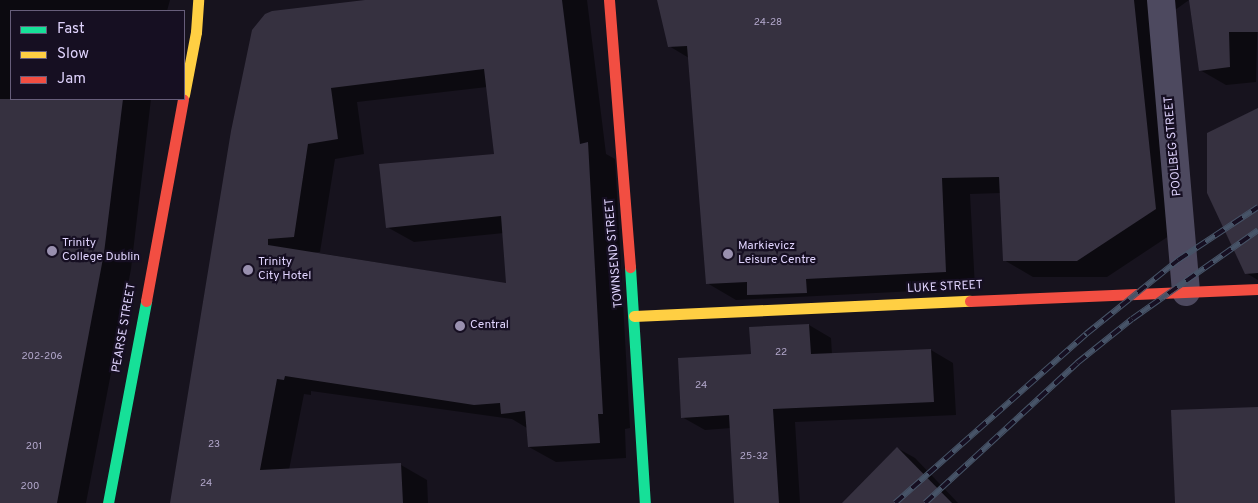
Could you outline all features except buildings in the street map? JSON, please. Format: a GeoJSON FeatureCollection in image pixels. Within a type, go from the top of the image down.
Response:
{"type":"FeatureCollection","features":[{"type":"Feature","properties":{"kind":"street","name":"PEARSE STREET"},"geometry":{"type":"LineString","coordinates":[[185,87],[196,32],[198,0]]}},
{"type":"Feature","properties":{"kind":"street","name":"TOWNSEND STREET"},"geometry":{"type":"LineString","coordinates":[[609,0],[634,316],[645,503]]}},
{"type":"Feature","properties":{"kind":"street","name":"POOLBEG STREET"},"geometry":{"type":"LineString","coordinates":[[1162,0],[1186,292]]}},
{"type":"Feature","properties":{"kind":"street"},"geometry":{"type":"LineString","coordinates":[[196,32],[208,16]]}},
{"type":"Feature","properties":{"kind":"street","name":"PEARSE STREET"},"geometry":{"type":"LineString","coordinates":[[108,503],[182,100]]}},
{"type":"Feature","properties":{"kind":"street","name":"LUKE STREET"},"geometry":{"type":"LineString","coordinates":[[634,316],[1258,289]]}},
{"type":"Feature","properties":{"kind":"railway"},"geometry":{"type":"LineString","coordinates":[[895,503],[1086,334],[1178,260],[1258,207]]}},
{"type":"Feature","properties":{"kind":"railway"},"geometry":{"type":"LineString","coordinates":[[925,503],[1077,363],[1132,319],[1258,230]]}},
{"type":"Feature","properties":{"kind":"traffic: fast"},"geometry":{"type":"LineString","coordinates":[[630,267],[645,503]]}},
{"type":"Feature","properties":{"kind":"traffic: fast"},"geometry":{"type":"LineString","coordinates":[[108,503],[146,301]]}},
{"type":"Feature","properties":{"kind":"traffic: slow"},"geometry":{"type":"LineString","coordinates":[[185,90],[196,32],[198,0]]}},
{"type":"Feature","properties":{"kind":"traffic: slow"},"geometry":{"type":"LineString","coordinates":[[634,316],[970,301]]}},
{"type":"Feature","properties":{"kind":"traffic: jam"},"geometry":{"type":"LineString","coordinates":[[609,0],[630,267]]}},
{"type":"Feature","properties":{"kind":"traffic: jam"},"geometry":{"type":"LineString","coordinates":[[146,301],[183,100]]}},
{"type":"Feature","properties":{"kind":"traffic: jam"},"geometry":{"type":"LineString","coordinates":[[970,301],[1258,289]]}},
{"type":"Feature","properties":{"kind":"place","name":"Trinity College Dublin"},"geometry":{"type":"Point","coordinates":[52,251]}},
{"type":"Feature","properties":{"kind":"place","name":"Markievicz Leisure Centre"},"geometry":{"type":"Point","coordinates":[728,254]}},
{"type":"Feature","properties":{"kind":"place","name":"Trinity City Hotel"},"geometry":{"type":"Point","coordinates":[248,270]}},
{"type":"Feature","properties":{"kind":"place","name":"Central"},"geometry":{"type":"Point","coordinates":[460,326]}}]}
